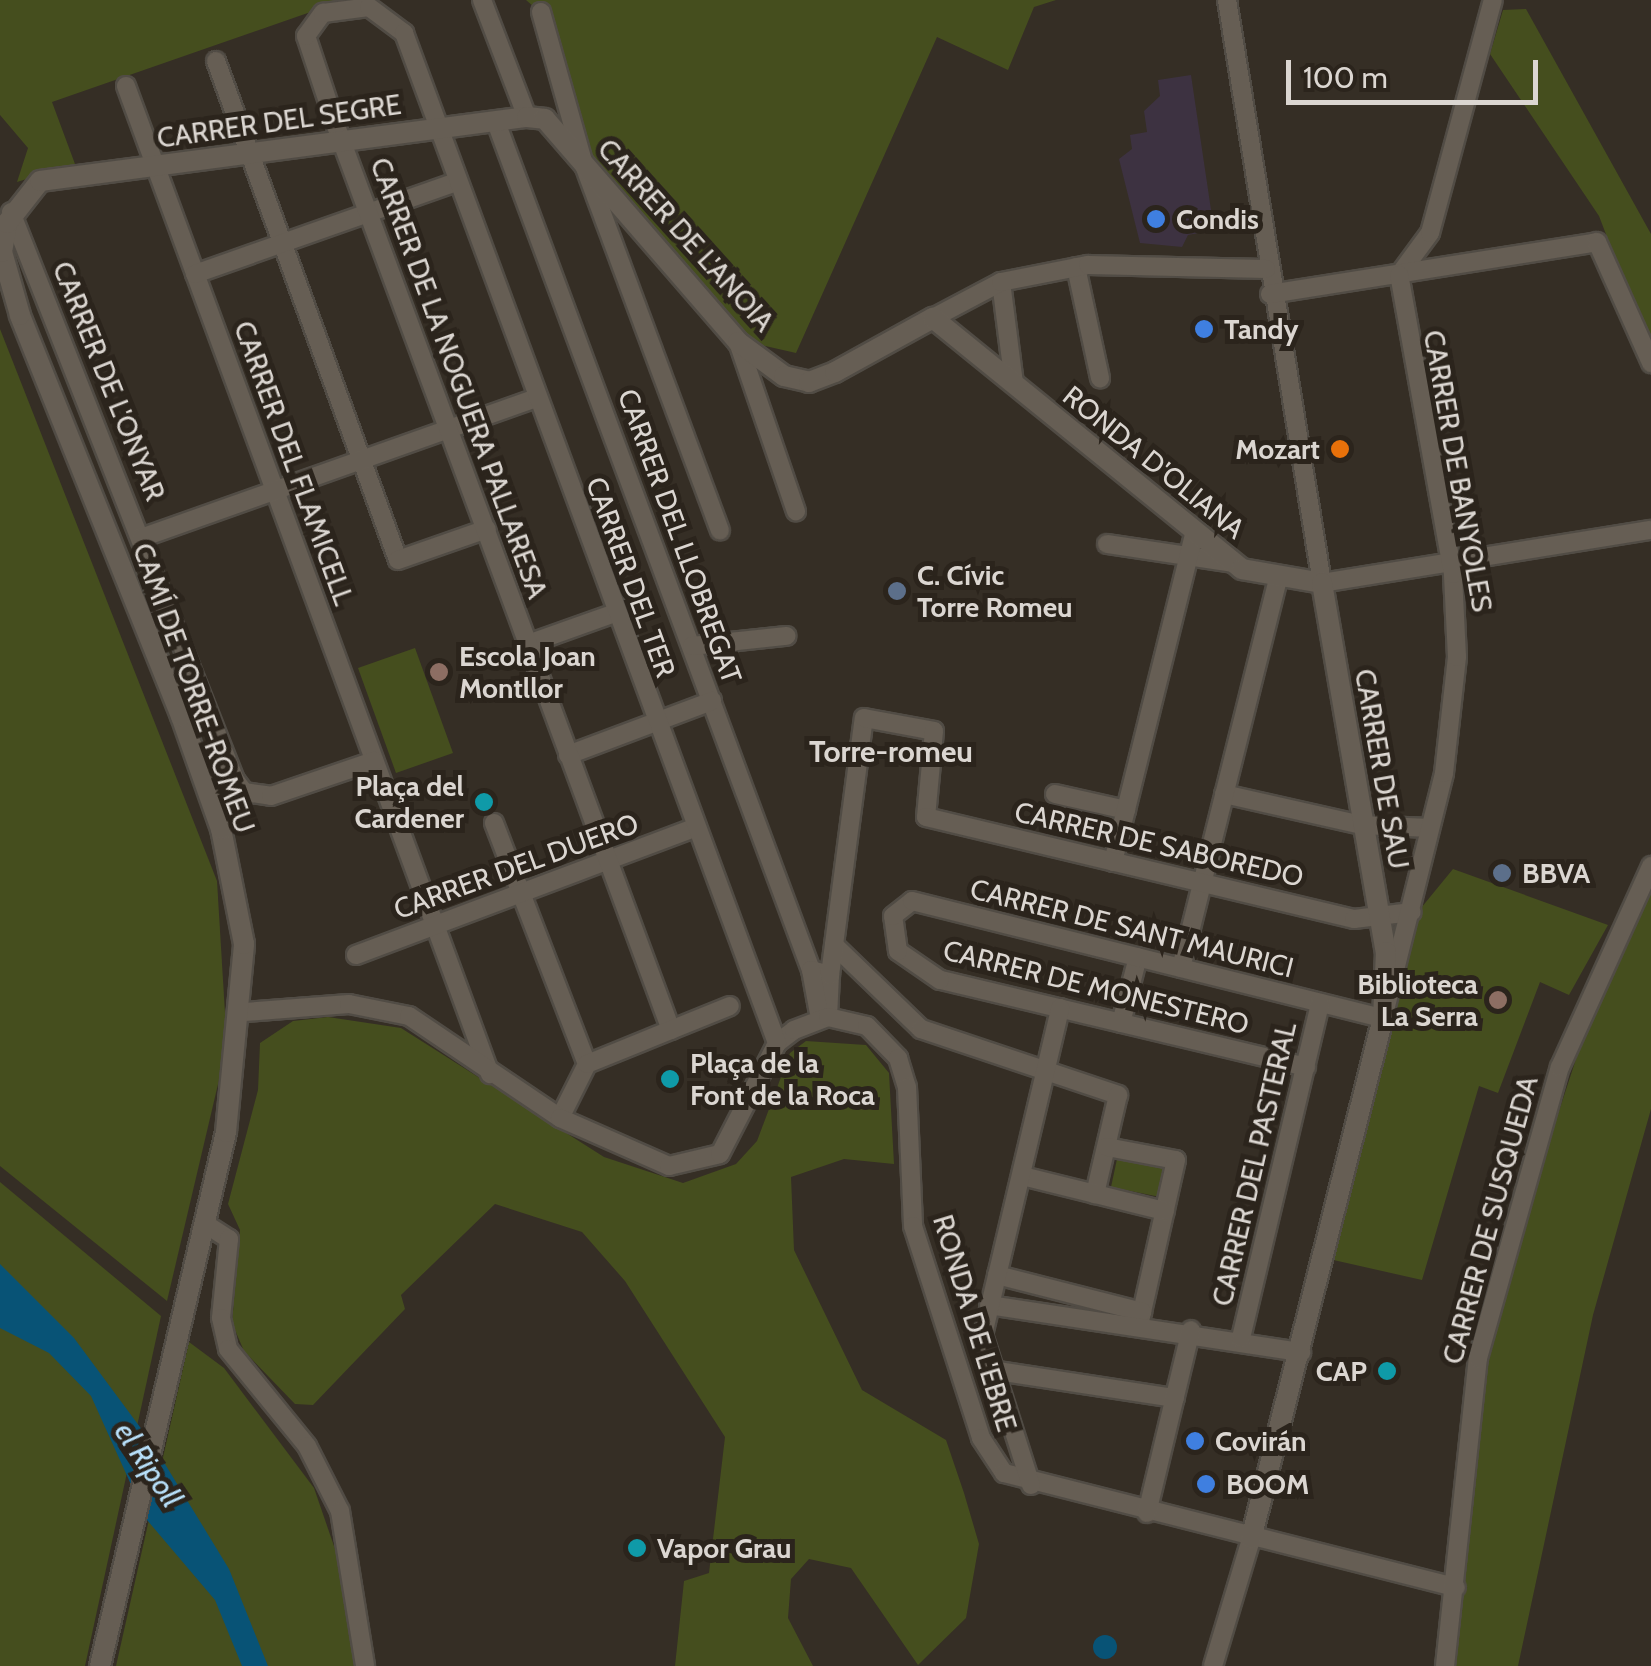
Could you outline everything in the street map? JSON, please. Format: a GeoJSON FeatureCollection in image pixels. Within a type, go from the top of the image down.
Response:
{"type":"FeatureCollection","features":[{"type":"Feature","properties":{"kind":"street"},"geometry":{"type":"LineString","coordinates":[[482,0],[527,117]]}},
{"type":"Feature","properties":{"kind":"street","name":"CARRER DE SAU"},"geometry":{"type":"LineString","coordinates":[[1228,0],[1266,270],[1380,915],[1383,1018],[1251,1539]]}},
{"type":"Feature","properties":{"kind":"street"},"geometry":{"type":"LineString","coordinates":[[1399,276],[1430,233],[1493,0]]}},
{"type":"Feature","properties":{"kind":"street","name":"CARRER DEL TER"},"geometry":{"type":"LineString","coordinates":[[350,6],[396,19],[777,1043]]}},
{"type":"Feature","properties":{"kind":"street","name":"CARRER DE LA NOGUERA PALLARESA"},"geometry":{"type":"LineString","coordinates":[[350,6],[305,30],[341,140],[671,1030]]}},
{"type":"Feature","properties":{"kind":"street"},"geometry":{"type":"LineString","coordinates":[[541,12],[584,164],[720,531]]}},
{"type":"Feature","properties":{"kind":"street"},"geometry":{"type":"LineString","coordinates":[[216,61],[398,560],[487,529]]}},
{"type":"Feature","properties":{"kind":"street","name":"CARRER DEL FLAMICELL"},"geometry":{"type":"LineString","coordinates":[[126,86],[490,1074]]}},
{"type":"Feature","properties":{"kind":"street","name":"CARRER DEL SEGRE"},"geometry":{"type":"LineString","coordinates":[[11,212],[40,181],[527,117]]}},
{"type":"Feature","properties":{"kind":"street","name":"CARRER DE L'ANOIA"},"geometry":{"type":"LineString","coordinates":[[527,117],[562,136],[738,342],[784,376],[809,382],[937,322],[1001,282],[1137,260],[1266,270]]}},
{"type":"Feature","properties":{"kind":"street","name":"CARRER DEL LLOBREGAT"},"geometry":{"type":"LineString","coordinates":[[496,122],[692,646],[824,1018]]}},
{"type":"Feature","properties":{"kind":"street"},"geometry":{"type":"LineString","coordinates":[[194,274],[456,182]]}},
{"type":"Feature","properties":{"kind":"street","name":"CARRER DE L'ONYAR"},"geometry":{"type":"LineString","coordinates":[[11,212],[244,792],[271,796],[374,761]]}},
{"type":"Feature","properties":{"kind":"street","name":"CAMÍ DE TORRE-ROMEU"},"geometry":{"type":"LineString","coordinates":[[11,212],[2,252],[14,297],[221,830],[244,944],[245,1012],[204,1224],[100,1666]]}},
{"type":"Feature","properties":{"kind":"street"},"geometry":{"type":"LineString","coordinates":[[1270,294],[1597,242],[1651,363]]}},
{"type":"Feature","properties":{"kind":"street"},"geometry":{"type":"LineString","coordinates":[[1076,267],[1100,378]]}},
{"type":"Feature","properties":{"kind":"street","name":"CARRER DE BANYOLES"},"geometry":{"type":"LineString","coordinates":[[1383,1018],[1412,912],[1455,706],[1450,558],[1399,276]]}},
{"type":"Feature","properties":{"kind":"street"},"geometry":{"type":"LineString","coordinates":[[1001,282],[1014,384]]}},
{"type":"Feature","properties":{"kind":"street"},"geometry":{"type":"LineString","coordinates":[[14,297],[41,286]]}},
{"type":"Feature","properties":{"kind":"street","name":"RONDA D'OLIANA"},"geometry":{"type":"LineString","coordinates":[[937,322],[1234,563],[1278,580],[1322,583]]}},
{"type":"Feature","properties":{"kind":"street"},"geometry":{"type":"LineString","coordinates":[[738,342],[796,511]]}},
{"type":"Feature","properties":{"kind":"street"},"geometry":{"type":"LineString","coordinates":[[141,538],[536,398]]}},
{"type":"Feature","properties":{"kind":"street"},"geometry":{"type":"LineString","coordinates":[[1322,583],[1450,558],[1651,530]]}},
{"type":"Feature","properties":{"kind":"street"},"geometry":{"type":"LineString","coordinates":[[1114,862],[1195,531]]}},
{"type":"Feature","properties":{"kind":"street"},"geometry":{"type":"LineString","coordinates":[[1107,544],[1187,562],[1234,563]]}},
{"type":"Feature","properties":{"kind":"street"},"geometry":{"type":"LineString","coordinates":[[1181,968],[1278,580]]}},
{"type":"Feature","properties":{"kind":"street"},"geometry":{"type":"LineString","coordinates":[[528,644],[614,613]]}},
{"type":"Feature","properties":{"kind":"street"},"geometry":{"type":"LineString","coordinates":[[692,646],[786,636]]}},
{"type":"Feature","properties":{"kind":"street"},"geometry":{"type":"LineString","coordinates":[[568,755],[712,701]]}},
{"type":"Feature","properties":{"kind":"street","name":"CARRER DE SABOREDO"},"geometry":{"type":"LineString","coordinates":[[834,945],[864,718],[934,731],[926,817],[1354,919],[1380,915]]}},
{"type":"Feature","properties":{"kind":"street"},"geometry":{"type":"LineString","coordinates":[[1055,794],[1126,810]]}},
{"type":"Feature","properties":{"kind":"street"},"geometry":{"type":"LineString","coordinates":[[1224,794],[1362,825],[1430,828]]}},
{"type":"Feature","properties":{"kind":"street"},"geometry":{"type":"LineString","coordinates":[[494,822],[588,1064]]}},
{"type":"Feature","properties":{"kind":"street","name":"CARRER DEL DUERO"},"geometry":{"type":"LineString","coordinates":[[356,955],[694,828]]}},
{"type":"Feature","properties":{"kind":"street","name":"CARRER DE SUSQUEDA"},"geometry":{"type":"LineString","coordinates":[[1445,1666],[1478,1358],[1560,1066],[1651,866]]}},
{"type":"Feature","properties":{"kind":"street","name":"CARRER DE SANT MAURICI"},"geometry":{"type":"LineString","coordinates":[[893,934],[898,906],[912,901],[1383,1018]]}},
{"type":"Feature","properties":{"kind":"street"},"geometry":{"type":"LineString","coordinates":[[1380,915],[1412,912]]}},
{"type":"Feature","properties":{"kind":"street","name":"CARRER DE MONESTERO"},"geometry":{"type":"LineString","coordinates":[[893,934],[927,974],[1306,1067]]}},
{"type":"Feature","properties":{"kind":"street"},"geometry":{"type":"LineString","coordinates":[[245,1012],[349,1004],[409,1016],[560,1118],[648,1161],[706,1161],[733,1139],[777,1043],[824,1018],[834,945]]}},
{"type":"Feature","properties":{"kind":"street"},"geometry":{"type":"LineString","coordinates":[[834,945],[921,1028],[1118,1095],[1095,1194]]}},
{"type":"Feature","properties":{"kind":"street"},"geometry":{"type":"LineString","coordinates":[[1121,1023],[1138,957]]}},
{"type":"Feature","properties":{"kind":"street"},"geometry":{"type":"LineString","coordinates":[[810,970],[830,975]]}},
{"type":"Feature","properties":{"kind":"street","name":"CARRER DEL PASTERAL"},"geometry":{"type":"LineString","coordinates":[[1241,1338],[1320,1004]]}},
{"type":"Feature","properties":{"kind":"street"},"geometry":{"type":"LineString","coordinates":[[560,1118],[588,1064],[730,1006]]}},
{"type":"Feature","properties":{"kind":"street"},"geometry":{"type":"LineString","coordinates":[[1030,1485],[983,1335],[1060,1008]]}},
{"type":"Feature","properties":{"kind":"street","name":"RONDA DE L'EBRE"},"geometry":{"type":"LineString","coordinates":[[824,1018],[867,1026],[898,1058],[909,1196],[926,1266],[986,1452],[1030,1485],[1456,1587]]}},
{"type":"Feature","properties":{"kind":"street"},"geometry":{"type":"LineString","coordinates":[[1107,1147],[1176,1160],[1140,1319]]}},
{"type":"Feature","properties":{"kind":"street"},"geometry":{"type":"LineString","coordinates":[[1022,1176],[1166,1210]]}},
{"type":"Feature","properties":{"kind":"street"},"geometry":{"type":"LineString","coordinates":[[204,1224],[229,1239],[221,1318],[228,1349],[307,1446],[340,1511],[365,1666]]}},
{"type":"Feature","properties":{"kind":"street"},"geometry":{"type":"LineString","coordinates":[[998,1275],[1140,1319],[1301,1352]]}},
{"type":"Feature","properties":{"kind":"street"},"geometry":{"type":"LineString","coordinates":[[989,1305],[1140,1319]]}},
{"type":"Feature","properties":{"kind":"street"},"geometry":{"type":"LineString","coordinates":[[1148,1513],[1191,1330]]}},
{"type":"Feature","properties":{"kind":"street"},"geometry":{"type":"LineString","coordinates":[[991,1370],[1175,1398]]}},
{"type":"Feature","properties":{"kind":"street"},"geometry":{"type":"LineString","coordinates":[[1213,1666],[1251,1539]]}},
{"type":"Feature","properties":{"kind":"shaded area"},"geometry":{"type":"Polygon","coordinates":[[[1191,75],[1214,230],[1188,235],[1182,247],[1140,243],[1119,159],[1132,149],[1130,135],[1147,132],[1144,111],[1160,96],[1158,80],[1191,75]]]}},
{"type":"Feature","properties":{"kind":"green space"},"geometry":{"type":"Polygon","coordinates":[[[0,0],[345,0],[52,102],[75,164],[17,182],[28,148],[0,115],[0,0]]]}},
{"type":"Feature","properties":{"kind":"green space"},"geometry":{"type":"Polygon","coordinates":[[[526,0],[1056,0],[1034,7],[1008,70],[937,37],[796,353],[757,344],[730,321],[587,153],[550,21],[526,0]]]}},
{"type":"Feature","properties":{"kind":"green space"},"geometry":{"type":"Polygon","coordinates":[[[1526,9],[1651,234],[1651,352],[1599,216],[1490,54],[1503,10],[1526,9]]]}},
{"type":"Feature","properties":{"kind":"green space"},"geometry":{"type":"Polygon","coordinates":[[[0,329],[217,881],[227,1046],[167,1301],[0,1166],[0,329]]]}},
{"type":"Feature","properties":{"kind":"green space"},"geometry":{"type":"Polygon","coordinates":[[[415,648],[453,753],[396,773],[358,668],[415,648]]]}},
{"type":"Feature","properties":{"kind":"green space"},"geometry":{"type":"Polygon","coordinates":[[[1453,869],[1608,925],[1569,995],[1540,982],[1498,1093],[1479,1086],[1422,1280],[1329,1259],[1421,908],[1453,869]]]}},
{"type":"Feature","properties":{"kind":"green space"},"geometry":{"type":"Polygon","coordinates":[[[1651,890],[1651,1109],[1593,1315],[1518,1666],[1452,1666],[1479,1388],[1509,1264],[1577,1056],[1651,890]]]}},
{"type":"Feature","properties":{"kind":"green space"},"geometry":{"type":"Polygon","coordinates":[[[328,1017],[401,1028],[604,1157],[683,1183],[736,1164],[757,1141],[790,1053],[806,1041],[866,1045],[889,1073],[894,1164],[844,1159],[791,1177],[794,1250],[862,1390],[946,1440],[979,1544],[966,1618],[918,1665],[851,1568],[809,1559],[791,1579],[788,1618],[813,1666],[675,1666],[684,1581],[709,1573],[725,1437],[625,1281],[582,1232],[495,1204],[401,1295],[405,1309],[313,1405],[295,1404],[244,1351],[232,1323],[240,1230],[228,1204],[258,1090],[260,1043],[293,1021],[328,1017]]]}},
{"type":"Feature","properties":{"kind":"green space"},"geometry":{"type":"Polygon","coordinates":[[[1117,1159],[1164,1168],[1160,1197],[1111,1187],[1117,1159]]]}},
{"type":"Feature","properties":{"kind":"green space"},"geometry":{"type":"Polygon","coordinates":[[[0,1182],[161,1316],[85,1666],[0,1666],[0,1182]]]}},
{"type":"Feature","properties":{"kind":"green space"},"geometry":{"type":"Polygon","coordinates":[[[189,1342],[224,1368],[314,1488],[345,1578],[357,1666],[116,1666],[189,1342]]]}},
{"type":"Feature","properties":{"kind":"water","name":"el Ripoll"},"geometry":{"type":"Polygon","coordinates":[[[0,1264],[74,1338],[154,1446],[229,1569],[268,1666],[242,1666],[215,1600],[147,1520],[91,1396],[49,1353],[0,1328],[0,1264]]]}},
{"type":"Feature","properties":{"kind":"water"},"geometry":{"type":"Polygon","coordinates":[[[1105,1635],[1117,1647],[1105,1659],[1093,1647],[1105,1635]]]}},
{"type":"Feature","properties":{"kind":"place","name":"Condis"},"geometry":{"type":"Point","coordinates":[1156,219]}},
{"type":"Feature","properties":{"kind":"place","name":"Tandy"},"geometry":{"type":"Point","coordinates":[1204,329]}},
{"type":"Feature","properties":{"kind":"place","name":"Mozart"},"geometry":{"type":"Point","coordinates":[1340,449]}},
{"type":"Feature","properties":{"kind":"place","name":"C. Cívic Torre Romeu"},"geometry":{"type":"Point","coordinates":[897,591]}},
{"type":"Feature","properties":{"kind":"place","name":"Escola Joan Montllor"},"geometry":{"type":"Point","coordinates":[439,672]}},
{"type":"Feature","properties":{"kind":"place","name":"Plaça del Cardener"},"geometry":{"type":"Point","coordinates":[484,802]}},
{"type":"Feature","properties":{"kind":"place","name":"BBVA"},"geometry":{"type":"Point","coordinates":[1502,873]}},
{"type":"Feature","properties":{"kind":"place","name":"Biblioteca La Serra"},"geometry":{"type":"Point","coordinates":[1498,1000]}},
{"type":"Feature","properties":{"kind":"place","name":"Plaça de la Font de la Roca"},"geometry":{"type":"Point","coordinates":[670,1079]}},
{"type":"Feature","properties":{"kind":"place","name":"CAP"},"geometry":{"type":"Point","coordinates":[1387,1371]}},
{"type":"Feature","properties":{"kind":"place","name":"Covirán"},"geometry":{"type":"Point","coordinates":[1195,1441]}},
{"type":"Feature","properties":{"kind":"place","name":"BOOM"},"geometry":{"type":"Point","coordinates":[1206,1484]}},
{"type":"Feature","properties":{"kind":"place","name":"Vapor Grau"},"geometry":{"type":"Point","coordinates":[637,1548]}},
{"type":"Feature","properties":{"kind":"district","name":"Torre-romeu"},"geometry":{"type":"Point","coordinates":[891,752]}}]}
